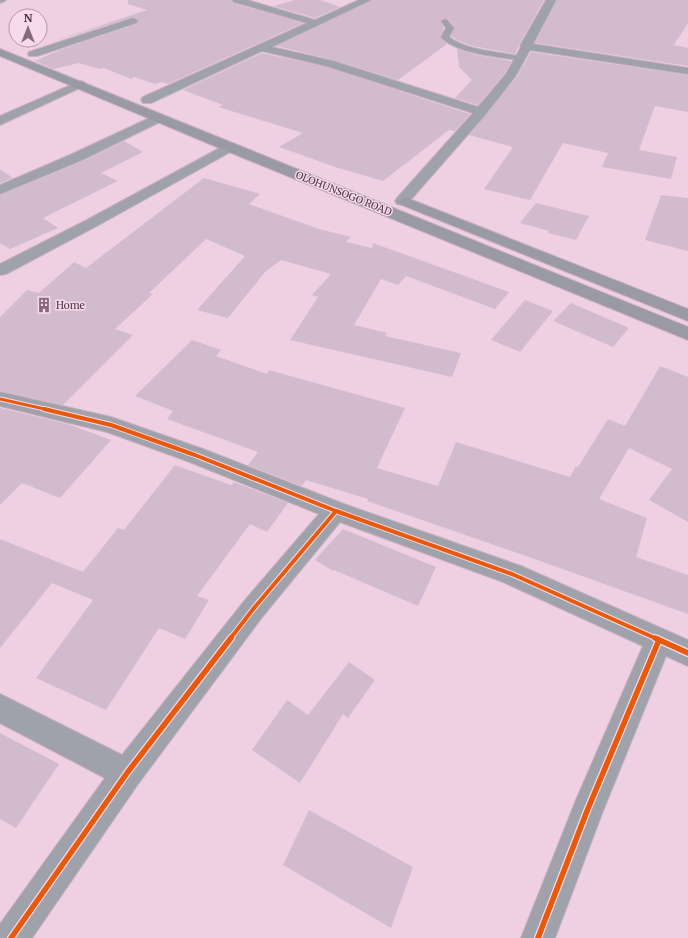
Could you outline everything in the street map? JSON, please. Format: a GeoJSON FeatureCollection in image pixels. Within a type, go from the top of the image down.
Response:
{"type":"FeatureCollection","features":[{"type":"Feature","properties":{"kind":"main road"},"geometry":{"type":"LineString","coordinates":[[0,41],[204,122]]}},
{"type":"Feature","properties":{"kind":"main road","name":"OLOHUNSOGO ROAD"},"geometry":{"type":"LineString","coordinates":[[0,52],[229,147],[686,331]]}},
{"type":"Feature","properties":{"kind":"main road","name":"OLOHUNSOGO ROAD"},"geometry":{"type":"LineString","coordinates":[[387,195],[688,315]]}},
{"type":"Feature","properties":{"kind":"street"},"geometry":{"type":"LineString","coordinates":[[237,0],[317,23]]}},
{"type":"Feature","properties":{"kind":"street"},"geometry":{"type":"LineString","coordinates":[[147,100],[366,0]]}},
{"type":"Feature","properties":{"kind":"street"},"geometry":{"type":"LineString","coordinates":[[402,200],[481,112],[511,75],[525,46],[551,0]]}},
{"type":"Feature","properties":{"kind":"street"},"geometry":{"type":"LineString","coordinates":[[33,54],[133,20]]}},
{"type":"Feature","properties":{"kind":"street"},"geometry":{"type":"LineString","coordinates":[[525,46],[688,71]]}},
{"type":"Feature","properties":{"kind":"street"},"geometry":{"type":"LineString","coordinates":[[262,48],[329,63],[481,112]]}},
{"type":"Feature","properties":{"kind":"street"},"geometry":{"type":"LineString","coordinates":[[0,121],[80,84]]}},
{"type":"Feature","properties":{"kind":"street"},"geometry":{"type":"LineString","coordinates":[[0,190],[75,158],[158,118]]}},
{"type":"Feature","properties":{"kind":"street"},"geometry":{"type":"LineString","coordinates":[[0,270],[90,224],[229,147]]}},
{"type":"Feature","properties":{"kind":"street"},"geometry":{"type":"LineString","coordinates":[[0,399],[111,425],[195,455],[336,510],[512,574],[688,653]]}},
{"type":"Feature","properties":{"kind":"street"},"geometry":{"type":"LineString","coordinates":[[11,938],[127,773],[254,608],[336,510]]}},
{"type":"Feature","properties":{"kind":"street"},"geometry":{"type":"LineString","coordinates":[[538,938],[587,811],[659,640]]}},
{"type":"Feature","properties":{"kind":"street"},"geometry":{"type":"LineString","coordinates":[[0,708],[127,773]]}},
{"type":"Feature","properties":{"kind":"lane"},"geometry":{"type":"LineString","coordinates":[[445,21],[450,28],[444,38],[453,44],[520,58]]}},
{"type":"Feature","properties":{"kind":"building"},"geometry":{"type":"Polygon","coordinates":[[[128,0],[230,0],[234,3],[303,23],[168,84],[161,82],[155,84],[134,77],[131,79],[104,68],[99,69],[79,63],[54,69],[35,61],[62,49],[137,24],[139,21],[133,17],[48,43],[147,10],[128,4],[128,0]]]}},
{"type":"Feature","properties":{"kind":"building"},"geometry":{"type":"Polygon","coordinates":[[[295,0],[320,0],[340,7],[315,18],[273,6],[295,0]]]}},
{"type":"Feature","properties":{"kind":"building"},"geometry":{"type":"Polygon","coordinates":[[[372,0],[544,0],[515,54],[473,46],[456,40],[455,38],[451,37],[455,27],[448,19],[444,18],[440,21],[444,28],[440,37],[447,44],[398,80],[333,60],[277,46],[372,0]]]}},
{"type":"Feature","properties":{"kind":"building"},"geometry":{"type":"Polygon","coordinates":[[[557,0],[688,0],[688,23],[674,45],[688,48],[688,66],[535,43],[557,0]]]}},
{"type":"Feature","properties":{"kind":"building"},"geometry":{"type":"Polygon","coordinates":[[[457,49],[477,55],[512,61],[505,73],[478,105],[455,98],[472,80],[459,67],[457,49]]]}},
{"type":"Feature","properties":{"kind":"building"},"geometry":{"type":"Polygon","coordinates":[[[531,52],[688,75],[688,112],[655,106],[639,150],[677,157],[671,179],[602,167],[608,153],[563,143],[530,200],[484,189],[513,147],[469,135],[516,78],[531,52]]]}},
{"type":"Feature","properties":{"kind":"building"},"geometry":{"type":"Polygon","coordinates":[[[262,53],[326,67],[470,114],[455,131],[449,130],[383,181],[335,167],[279,147],[303,133],[218,107],[223,105],[183,90],[262,53]]]}},
{"type":"Feature","properties":{"kind":"building"},"geometry":{"type":"Polygon","coordinates":[[[124,141],[143,152],[101,173],[118,181],[43,218],[58,228],[10,249],[0,243],[0,195],[81,162],[124,141]]]}},
{"type":"Feature","properties":{"kind":"building"},"geometry":{"type":"Polygon","coordinates":[[[0,169],[13,178],[0,183],[0,169]]]}},
{"type":"Feature","properties":{"kind":"building"},"geometry":{"type":"Polygon","coordinates":[[[204,178],[260,194],[249,204],[319,229],[351,237],[346,242],[372,248],[373,243],[509,292],[495,309],[406,276],[398,285],[381,279],[354,325],[387,333],[385,336],[461,353],[452,377],[290,340],[318,297],[312,295],[331,274],[281,260],[266,271],[228,318],[197,310],[245,256],[206,239],[149,293],[153,294],[115,329],[133,335],[63,405],[0,391],[0,317],[27,290],[39,293],[74,262],[86,268],[204,178]]]}},
{"type":"Feature","properties":{"kind":"building"},"geometry":{"type":"Polygon","coordinates":[[[661,195],[688,198],[688,251],[645,240],[661,195]]]}},
{"type":"Feature","properties":{"kind":"building"},"geometry":{"type":"Polygon","coordinates":[[[536,203],[589,216],[576,240],[548,233],[549,231],[520,223],[536,203]]]}},
{"type":"Feature","properties":{"kind":"building"},"geometry":{"type":"Polygon","coordinates":[[[525,300],[553,311],[520,352],[491,340],[525,300]]]}},
{"type":"Feature","properties":{"kind":"building"},"geometry":{"type":"Polygon","coordinates":[[[571,303],[629,328],[613,347],[553,321],[571,303]]]}},
{"type":"Feature","properties":{"kind":"building"},"geometry":{"type":"Polygon","coordinates":[[[192,340],[221,350],[216,356],[267,374],[269,370],[405,408],[377,468],[438,486],[456,442],[570,477],[576,466],[578,467],[608,419],[625,426],[660,366],[688,377],[688,522],[649,500],[672,469],[629,448],[599,499],[647,518],[636,557],[688,575],[688,614],[367,501],[368,499],[306,480],[302,486],[248,465],[258,452],[167,419],[173,411],[135,396],[192,340]]]}},
{"type":"Feature","properties":{"kind":"building"},"geometry":{"type":"Polygon","coordinates":[[[0,408],[68,424],[111,440],[60,498],[22,483],[0,505],[0,408]]]}},
{"type":"Feature","properties":{"kind":"building"},"geometry":{"type":"Polygon","coordinates":[[[175,465],[231,485],[234,482],[288,503],[267,532],[250,524],[197,596],[209,600],[185,639],[159,628],[106,710],[36,678],[93,600],[52,583],[0,648],[0,539],[83,572],[118,528],[124,530],[175,465]]]}},
{"type":"Feature","properties":{"kind":"building"},"geometry":{"type":"Polygon","coordinates":[[[343,529],[436,567],[418,606],[334,570],[333,571],[315,560],[343,529]]]}},
{"type":"Feature","properties":{"kind":"building"},"geometry":{"type":"Polygon","coordinates":[[[349,662],[375,680],[348,718],[343,714],[300,783],[252,750],[287,700],[308,715],[349,662]]]}},
{"type":"Feature","properties":{"kind":"building"},"geometry":{"type":"Polygon","coordinates":[[[0,733],[59,764],[16,828],[0,819],[0,733]]]}},
{"type":"Feature","properties":{"kind":"building"},"geometry":{"type":"Polygon","coordinates":[[[309,810],[413,867],[391,928],[283,865],[309,810]]]}},
{"type":"Feature","properties":{"kind":"cycle path"},"geometry":{"type":"LineString","coordinates":[[0,399],[111,425],[195,455],[336,511],[512,574],[688,653]]}},
{"type":"Feature","properties":{"kind":"cycle path"},"geometry":{"type":"LineString","coordinates":[[11,938],[127,773],[254,608],[336,511]]}},
{"type":"Feature","properties":{"kind":"cycle path"},"geometry":{"type":"LineString","coordinates":[[538,938],[587,811],[659,640]]}},
{"type":"Feature","properties":{"kind":"place","name":"Home"},"geometry":{"type":"Point","coordinates":[44,305]}}]}
